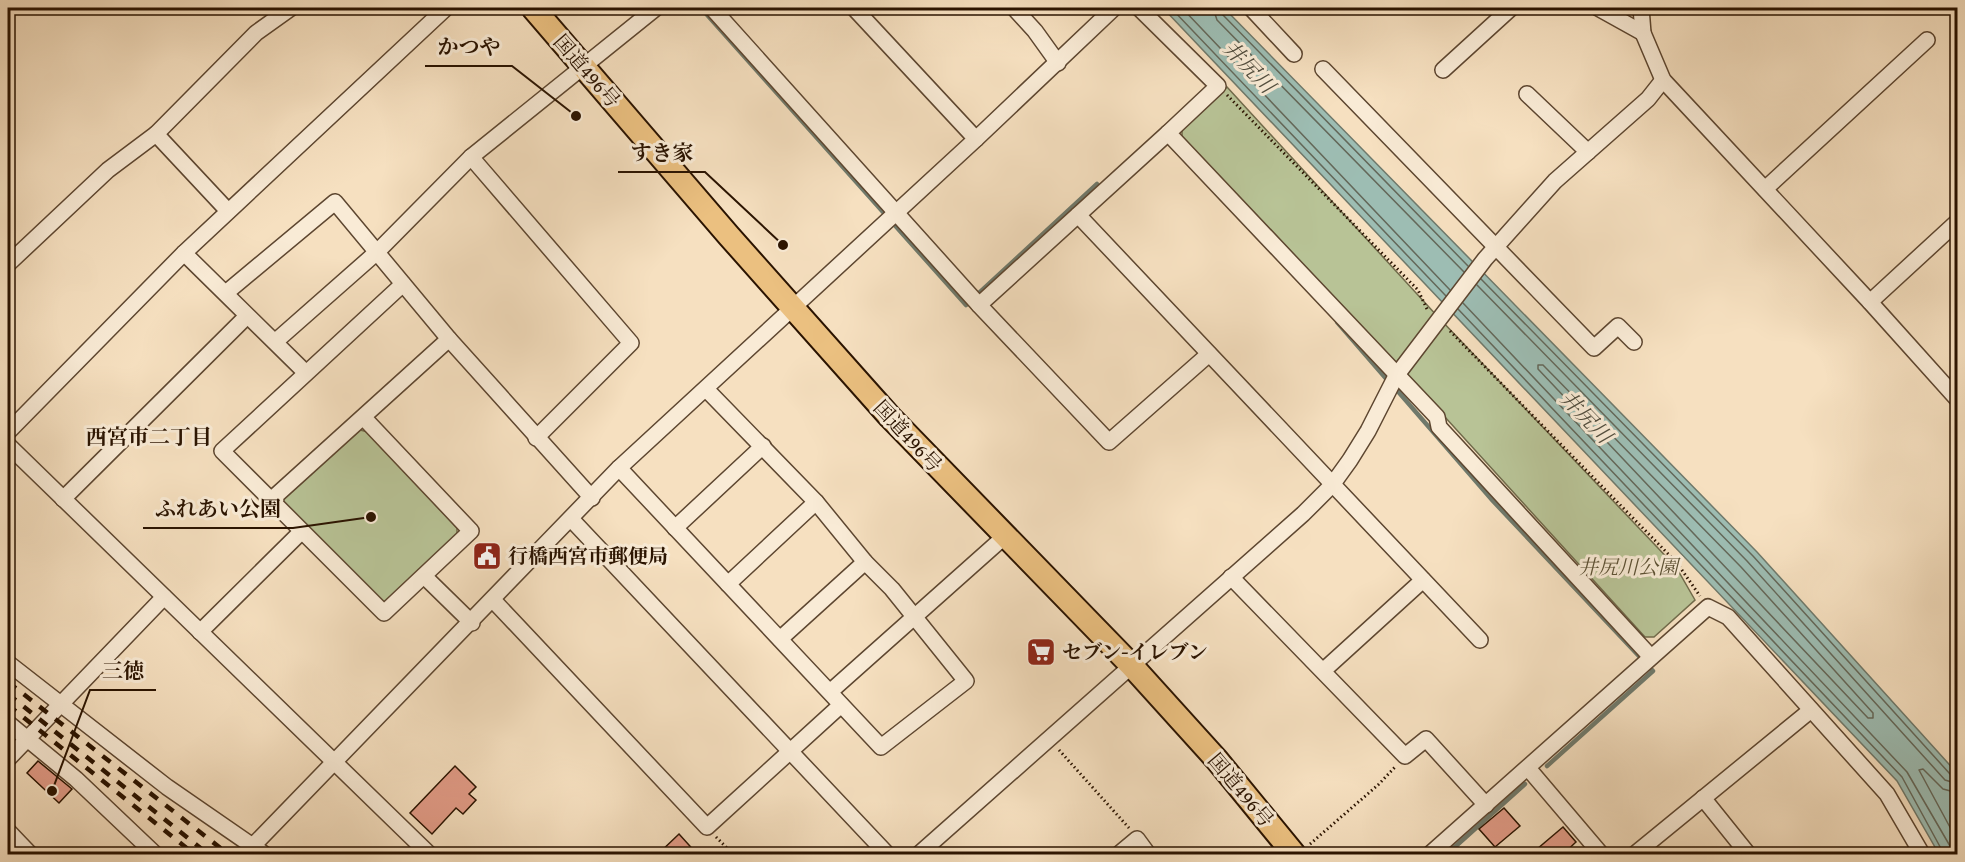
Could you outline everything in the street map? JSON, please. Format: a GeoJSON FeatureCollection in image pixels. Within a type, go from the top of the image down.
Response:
{"type":"FeatureCollection","features":[{"type":"Feature","properties":{"kind":"highway","name":"国道496号"},"geometry":{"type":"LineString","coordinates":[[533,8],[890,417],[1004,537],[1132,666],[1300,851]]}},
{"type":"Feature","properties":{"kind":"street"},"geometry":{"type":"LineString","coordinates":[[8,264],[108,170],[156,134],[256,33],[291,8]]}},
{"type":"Feature","properties":{"kind":"street"},"geometry":{"type":"LineString","coordinates":[[8,432],[184,252],[446,8]]}},
{"type":"Feature","properties":{"kind":"street"},"geometry":{"type":"LineString","coordinates":[[276,341],[377,252],[471,157],[567,77],[585,67],[656,8]]}},
{"type":"Feature","properties":{"kind":"street"},"geometry":{"type":"LineString","coordinates":[[712,8],[979,305],[1109,442],[1209,354]]}},
{"type":"Feature","properties":{"kind":"street"},"geometry":{"type":"LineString","coordinates":[[854,8],[976,139]]}},
{"type":"Feature","properties":{"kind":"street"},"geometry":{"type":"LineString","coordinates":[[1014,8],[1035,31],[1058,63]]}},
{"type":"Feature","properties":{"kind":"street"},"geometry":{"type":"LineString","coordinates":[[8,663],[254,852],[334,764],[572,520],[619,468],[1058,63],[1114,8]]}},
{"type":"Feature","properties":{"kind":"street"},"geometry":{"type":"LineString","coordinates":[[979,305],[1218,86],[1139,8]]}},
{"type":"Feature","properties":{"kind":"street"},"geometry":{"type":"LineString","coordinates":[[1251,8],[1294,54]]}},
{"type":"Feature","properties":{"kind":"street"},"geometry":{"type":"LineString","coordinates":[[1443,70],[1511,8]]}},
{"type":"Feature","properties":{"kind":"street"},"geometry":{"type":"LineString","coordinates":[[1598,8],[1643,33]]}},
{"type":"Feature","properties":{"kind":"street"},"geometry":{"type":"LineString","coordinates":[[1641,8],[1643,33],[1664,80],[1958,400]]}},
{"type":"Feature","properties":{"kind":"street"},"geometry":{"type":"LineString","coordinates":[[1765,189],[1927,40]]}},
{"type":"Feature","properties":{"kind":"street"},"geometry":{"type":"LineString","coordinates":[[1323,69],[1594,348],[1618,326],[1634,342]]}},
{"type":"Feature","properties":{"kind":"street"},"geometry":{"type":"LineString","coordinates":[[919,855],[1303,514],[1332,485],[1368,431],[1396,376],[1433,314],[1555,181],[1657,91],[1664,80]]}},
{"type":"Feature","properties":{"kind":"street"},"geometry":{"type":"LineString","coordinates":[[1527,94],[1588,152]]}},
{"type":"Feature","properties":{"kind":"street"},"geometry":{"type":"LineString","coordinates":[[1168,133],[1437,417],[1439,427],[1651,657]]}},
{"type":"Feature","properties":{"kind":"street"},"geometry":{"type":"LineString","coordinates":[[156,134],[228,211]]}},
{"type":"Feature","properties":{"kind":"street"},"geometry":{"type":"LineString","coordinates":[[471,157],[631,343],[536,438]]}},
{"type":"Feature","properties":{"kind":"street"},"geometry":{"type":"LineString","coordinates":[[227,292],[335,202],[449,339],[592,498]]}},
{"type":"Feature","properties":{"kind":"street"},"geometry":{"type":"LineString","coordinates":[[1078,215],[1480,640]]}},
{"type":"Feature","properties":{"kind":"street"},"geometry":{"type":"LineString","coordinates":[[1870,302],[1958,221]]}},
{"type":"Feature","properties":{"kind":"street"},"geometry":{"type":"LineString","coordinates":[[184,252],[227,292],[247,316],[276,341],[305,372]]}},
{"type":"Feature","properties":{"kind":"street"},"geometry":{"type":"LineString","coordinates":[[364,418],[471,531],[384,613],[222,451],[403,284]]}},
{"type":"Feature","properties":{"kind":"street"},"geometry":{"type":"LineString","coordinates":[[63,499],[247,316]]}},
{"type":"Feature","properties":{"kind":"street"},"geometry":{"type":"LineString","coordinates":[[271,500],[449,339]]}},
{"type":"Feature","properties":{"kind":"street"},"geometry":{"type":"LineString","coordinates":[[619,468],[831,691],[841,705],[881,747],[966,681],[892,589],[865,562],[816,502],[706,389]]}},
{"type":"Feature","properties":{"kind":"street"},"geometry":{"type":"LineString","coordinates":[[8,445],[429,855]]}},
{"type":"Feature","properties":{"kind":"street"},"geometry":{"type":"LineString","coordinates":[[675,528],[763,446]]}},
{"type":"Feature","properties":{"kind":"street"},"geometry":{"type":"LineString","coordinates":[[728,584],[816,502]]}},
{"type":"Feature","properties":{"kind":"street"},"geometry":{"type":"LineString","coordinates":[[572,520],[887,855]]}},
{"type":"Feature","properties":{"kind":"street"},"geometry":{"type":"LineString","coordinates":[[200,632],[301,532]]}},
{"type":"Feature","properties":{"kind":"street"},"geometry":{"type":"LineString","coordinates":[[831,691],[1004,537]]}},
{"type":"Feature","properties":{"kind":"street"},"geometry":{"type":"LineString","coordinates":[[780,639],[865,562]]}},
{"type":"Feature","properties":{"kind":"street"},"geometry":{"type":"LineString","coordinates":[[424,576],[472,622]]}},
{"type":"Feature","properties":{"kind":"street"},"geometry":{"type":"LineString","coordinates":[[1231,577],[1324,670],[1405,756],[1426,739],[1486,805]]}},
{"type":"Feature","properties":{"kind":"street"},"geometry":{"type":"LineString","coordinates":[[1324,670],[1423,580]]}},
{"type":"Feature","properties":{"kind":"street"},"geometry":{"type":"LineString","coordinates":[[8,759],[164,597]]}},
{"type":"Feature","properties":{"kind":"street"},"geometry":{"type":"LineString","coordinates":[[494,600],[706,827],[841,705]]}},
{"type":"Feature","properties":{"kind":"street"},"geometry":{"type":"LineString","coordinates":[[1430,855],[1708,607],[1728,617],[1887,794],[1922,855]]}},
{"type":"Feature","properties":{"kind":"street"},"geometry":{"type":"LineString","coordinates":[[1635,855],[1811,710]]}},
{"type":"Feature","properties":{"kind":"street"},"geometry":{"type":"LineString","coordinates":[[8,723],[76,779],[155,855]]}},
{"type":"Feature","properties":{"kind":"street"},"geometry":{"type":"LineString","coordinates":[[1528,768],[1601,855]]}},
{"type":"Feature","properties":{"kind":"street"},"geometry":{"type":"LineString","coordinates":[[1703,798],[1748,855]]}},
{"type":"Feature","properties":{"kind":"street"},"geometry":{"type":"LineString","coordinates":[[8,831],[30,855]]}},
{"type":"Feature","properties":{"kind":"street"},"geometry":{"type":"LineString","coordinates":[[1119,855],[1137,839],[1148,855]]}},
{"type":"Feature","properties":{"kind":"path"},"geometry":{"type":"LineString","coordinates":[[1218,86],[1418,290],[1433,314]]}},
{"type":"Feature","properties":{"kind":"path"},"geometry":{"type":"LineString","coordinates":[[1450,332],[1677,563],[1708,607]]}},
{"type":"Feature","properties":{"kind":"path"},"geometry":{"type":"LineString","coordinates":[[1049,740],[1137,839]]}},
{"type":"Feature","properties":{"kind":"path"},"geometry":{"type":"LineString","coordinates":[[1300,851],[1378,785],[1405,756]]}},
{"type":"Feature","properties":{"kind":"path"},"geometry":{"type":"LineString","coordinates":[[706,827],[733,855]]}},
{"type":"Feature","properties":{"kind":"green space","name":"井尻川公園"},"geometry":{"type":"Polygon","coordinates":[[[1227,87],[1439,318],[1676,567],[1695,600],[1654,637],[1645,637],[1384,350],[1182,138],[1182,129],[1227,87]]]}},
{"type":"Feature","properties":{"kind":"green space"},"geometry":{"type":"Polygon","coordinates":[[[360,430],[368,432],[457,528],[457,535],[384,605],[284,505],[284,498],[360,430]]]}},
{"type":"Feature","properties":{"kind":"water","name":"井尻川"},"geometry":{"type":"Polygon","coordinates":[[[1163,8],[1224,8],[1757,552],[1957,773],[1957,854],[1939,854],[1897,781],[1163,8]]]}},
{"type":"Feature","properties":{"kind":"building"},"geometry":{"type":"Polygon","coordinates":[[[38,761],[72,789],[59,803],[27,773],[38,761]]]}},
{"type":"Feature","properties":{"kind":"building"},"geometry":{"type":"Polygon","coordinates":[[[455,766],[476,787],[469,794],[476,800],[463,814],[456,808],[432,834],[410,813],[455,766]]]}},
{"type":"Feature","properties":{"kind":"building"},"geometry":{"type":"Polygon","coordinates":[[[1504,808],[1520,826],[1495,847],[1479,829],[1504,808]]]}},
{"type":"Feature","properties":{"kind":"building"},"geometry":{"type":"Polygon","coordinates":[[[1563,827],[1576,842],[1562,855],[1530,855],[1563,827]]]}},
{"type":"Feature","properties":{"kind":"building"},"geometry":{"type":"Polygon","coordinates":[[[679,834],[698,855],[657,855],[679,834]]]}},
{"type":"Feature","properties":{"kind":"waterway"},"geometry":{"type":"LineString","coordinates":[[701,8],[966,305],[1097,184]]}},
{"type":"Feature","properties":{"kind":"waterway"},"geometry":{"type":"LineString","coordinates":[[1337,322],[1389,382]]}},
{"type":"Feature","properties":{"kind":"waterway"},"geometry":{"type":"LineString","coordinates":[[1395,388],[1493,501],[1653,671],[1547,766]]}},
{"type":"Feature","properties":{"kind":"waterway"},"geometry":{"type":"LineString","coordinates":[[1447,854],[1525,784]]}},
{"type":"Feature","properties":{"kind":"railway"},"geometry":{"type":"LineString","coordinates":[[8,682],[228,854]]}},
{"type":"Feature","properties":{"kind":"railway"},"geometry":{"type":"LineString","coordinates":[[8,694],[208,854]]}},
{"type":"Feature","properties":{"kind":"railway"},"geometry":{"type":"LineString","coordinates":[[8,705],[194,854]]}},
{"type":"Feature","properties":{"kind":"place","name":"かつや"},"geometry":{"type":"Point","coordinates":[576,116]}},
{"type":"Feature","properties":{"kind":"place","name":"すき家"},"geometry":{"type":"Point","coordinates":[783,245]}},
{"type":"Feature","properties":{"kind":"place","name":"ふれあい公園"},"geometry":{"type":"Point","coordinates":[371,517]}},
{"type":"Feature","properties":{"kind":"place","name":"行橋西宮市郵便局"},"geometry":{"type":"Point","coordinates":[487,556]}},
{"type":"Feature","properties":{"kind":"place","name":"セブン-イレブン"},"geometry":{"type":"Point","coordinates":[1041,652]}},
{"type":"Feature","properties":{"kind":"place","name":"三徳"},"geometry":{"type":"Point","coordinates":[52,791]}},
{"type":"Feature","properties":{"kind":"district","name":"西宮市二丁目"},"geometry":{"type":"Point","coordinates":[149,437]}}]}
